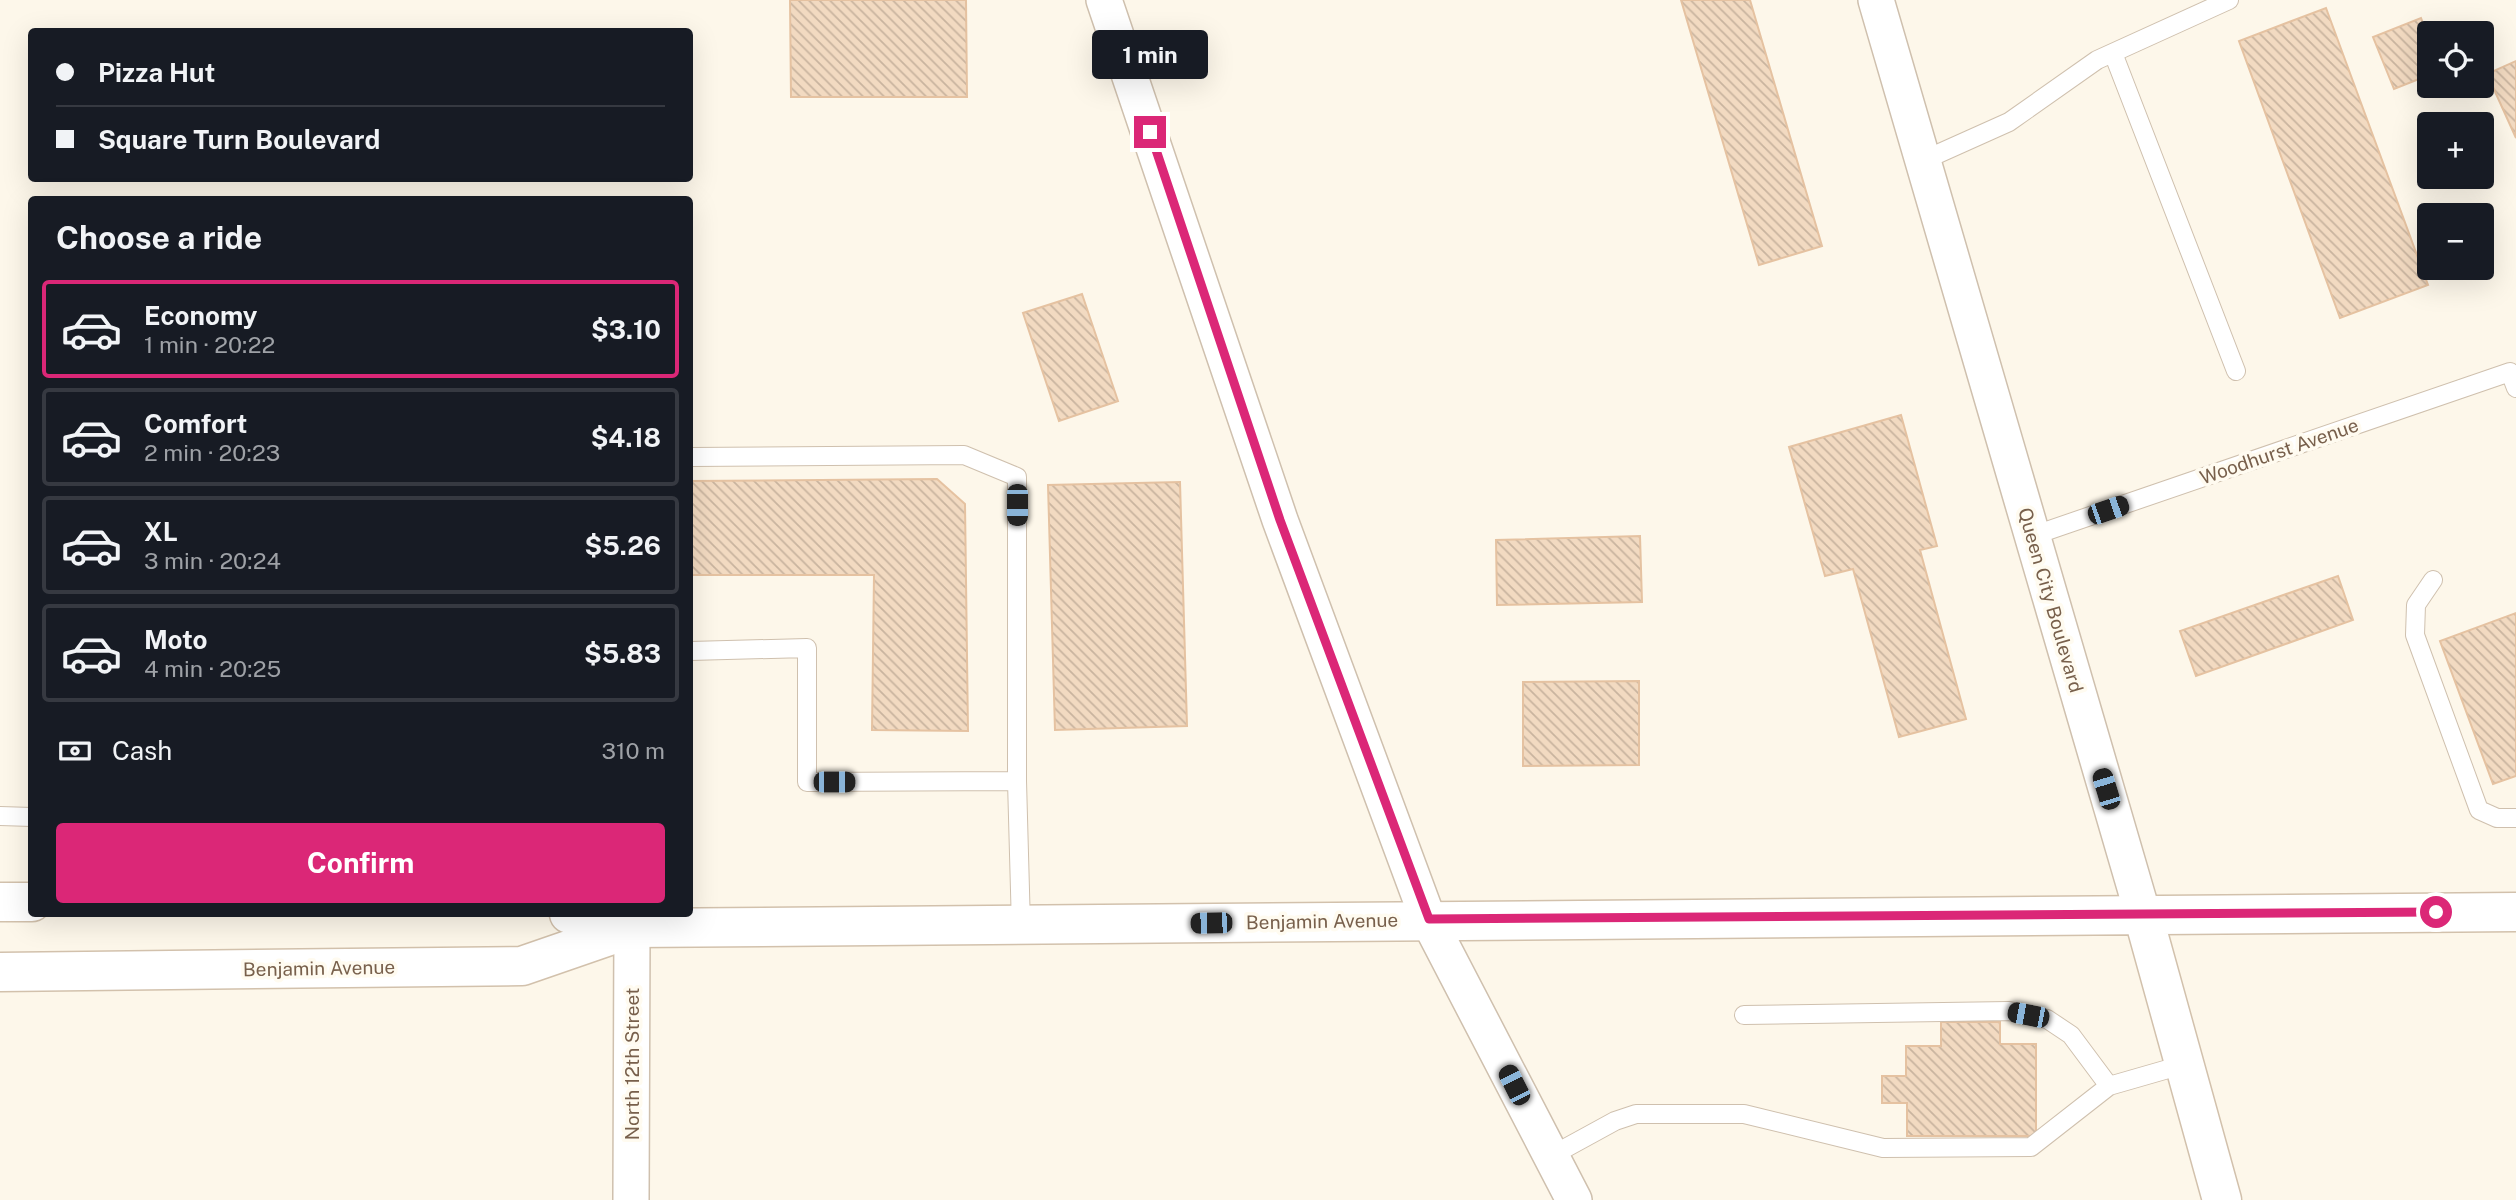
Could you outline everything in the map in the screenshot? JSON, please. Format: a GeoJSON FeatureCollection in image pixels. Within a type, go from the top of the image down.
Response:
{"type":"FeatureCollection","features":[{"type":"Feature","properties":{"kind":"main road"},"geometry":{"type":"LineString","coordinates":[[0,902],[28,902]]}},
{"type":"Feature","properties":{"kind":"main road","name":"Benjamin Avenue"},"geometry":{"type":"LineString","coordinates":[[596,917],[632,921],[1021,927],[1429,919],[2516,912]]}},
{"type":"Feature","properties":{"kind":"main road","name":"Queen City Boulevard"},"geometry":{"type":"LineString","coordinates":[[2143,915],[2182,1065],[2222,1200]]}},
{"type":"Feature","properties":{"kind":"main road","name":"Benjamin Avenue"},"geometry":{"type":"LineString","coordinates":[[0,972],[522,966],[632,921]]}},
{"type":"Feature","properties":{"kind":"street"},"geometry":{"type":"LineString","coordinates":[[1104,0],[1280,520],[1429,919],[1574,1200]]}},
{"type":"Feature","properties":{"kind":"street","name":"Queen City Boulevard"},"geometry":{"type":"LineString","coordinates":[[1876,0],[2143,915]]}},
{"type":"Feature","properties":{"kind":"street","name":"North 12th Street"},"geometry":{"type":"LineString","coordinates":[[631,1200],[632,921]]}},
{"type":"Feature","properties":{"kind":"lane"},"geometry":{"type":"LineString","coordinates":[[1923,160],[2009,122],[2096,60],[2230,0]]}},
{"type":"Feature","properties":{"kind":"lane"},"geometry":{"type":"LineString","coordinates":[[2113,52],[2236,371]]}},
{"type":"Feature","properties":{"kind":"lane","name":"Woodhurst Avenue"},"geometry":{"type":"LineString","coordinates":[[2032,536],[2510,372],[2516,388]]}},
{"type":"Feature","properties":{"kind":"lane"},"geometry":{"type":"LineString","coordinates":[[693,457],[964,455],[1017,477],[1017,781],[1021,927]]}},
{"type":"Feature","properties":{"kind":"lane"},"geometry":{"type":"LineString","coordinates":[[2433,580],[2416,605],[2415,635],[2479,810],[2497,818],[2516,818]]}},
{"type":"Feature","properties":{"kind":"lane"},"geometry":{"type":"LineString","coordinates":[[693,651],[807,648],[807,782],[1017,781]]}},
{"type":"Feature","properties":{"kind":"lane"},"geometry":{"type":"LineString","coordinates":[[0,816],[28,817]]}},
{"type":"Feature","properties":{"kind":"lane"},"geometry":{"type":"LineString","coordinates":[[1744,1014],[2009,1011],[2047,1019],[2071,1035],[2109,1086]]}},
{"type":"Feature","properties":{"kind":"lane"},"geometry":{"type":"LineString","coordinates":[[1551,1156],[1615,1121],[1636,1114],[1744,1114],[1883,1148],[2031,1147],[2109,1086],[2182,1065]]}},
{"type":"Feature","properties":{"kind":"building"},"geometry":{"type":"Polygon","coordinates":[[[790,0],[966,0],[967,97],[791,97],[790,0]]]}},
{"type":"Feature","properties":{"kind":"building"},"geometry":{"type":"Polygon","coordinates":[[[1681,0],[1750,0],[1822,246],[1759,265],[1681,0]]]}},
{"type":"Feature","properties":{"kind":"building"},"geometry":{"type":"Polygon","coordinates":[[[2326,8],[2417,255],[2417,280],[2426,280],[2428,285],[2340,318],[2239,41],[2326,8]]]}},
{"type":"Feature","properties":{"kind":"building"},"geometry":{"type":"Polygon","coordinates":[[[2421,18],[2422,21],[2417,21],[2417,80],[2394,89],[2373,37],[2421,18]]]}},
{"type":"Feature","properties":{"kind":"building"},"geometry":{"type":"Polygon","coordinates":[[[2516,61],[2516,138],[2494,89],[2494,71],[2516,61]]]}},
{"type":"Feature","properties":{"kind":"building"},"geometry":{"type":"Polygon","coordinates":[[[1082,294],[1118,401],[1059,421],[1023,313],[1082,294]]]}},
{"type":"Feature","properties":{"kind":"building"},"geometry":{"type":"Polygon","coordinates":[[[1901,415],[1937,546],[1920,550],[1966,719],[1899,737],[1853,569],[1825,576],[1789,447],[1901,415]]]}},
{"type":"Feature","properties":{"kind":"building"},"geometry":{"type":"Polygon","coordinates":[[[937,479],[965,504],[968,731],[872,730],[874,575],[693,575],[693,481],[937,479]]]}},
{"type":"Feature","properties":{"kind":"building"},"geometry":{"type":"Polygon","coordinates":[[[1180,482],[1187,726],[1055,730],[1048,485],[1180,482]]]}},
{"type":"Feature","properties":{"kind":"building"},"geometry":{"type":"Polygon","coordinates":[[[1640,536],[1642,602],[1497,605],[1496,540],[1640,536]]]}},
{"type":"Feature","properties":{"kind":"building"},"geometry":{"type":"Polygon","coordinates":[[[2338,576],[2353,620],[2196,676],[2180,631],[2338,576]]]}},
{"type":"Feature","properties":{"kind":"building"},"geometry":{"type":"Polygon","coordinates":[[[2516,613],[2516,776],[2493,784],[2440,641],[2516,613]]]}},
{"type":"Feature","properties":{"kind":"building"},"geometry":{"type":"Polygon","coordinates":[[[1639,681],[1639,765],[1523,766],[1523,682],[1639,681]]]}},
{"type":"Feature","properties":{"kind":"building"},"geometry":{"type":"Polygon","coordinates":[[[1941,1022],[2000,1022],[2000,1044],[2036,1044],[2036,1136],[1907,1136],[1907,1103],[1882,1103],[1882,1076],[1906,1076],[1906,1046],[1941,1046],[1941,1022]]]}},
{"type":"Feature","properties":{"kind":"route"},"geometry":{"type":"LineString","coordinates":[[1150,132],[1280,520],[1429,919],[2436,912]]}}]}
